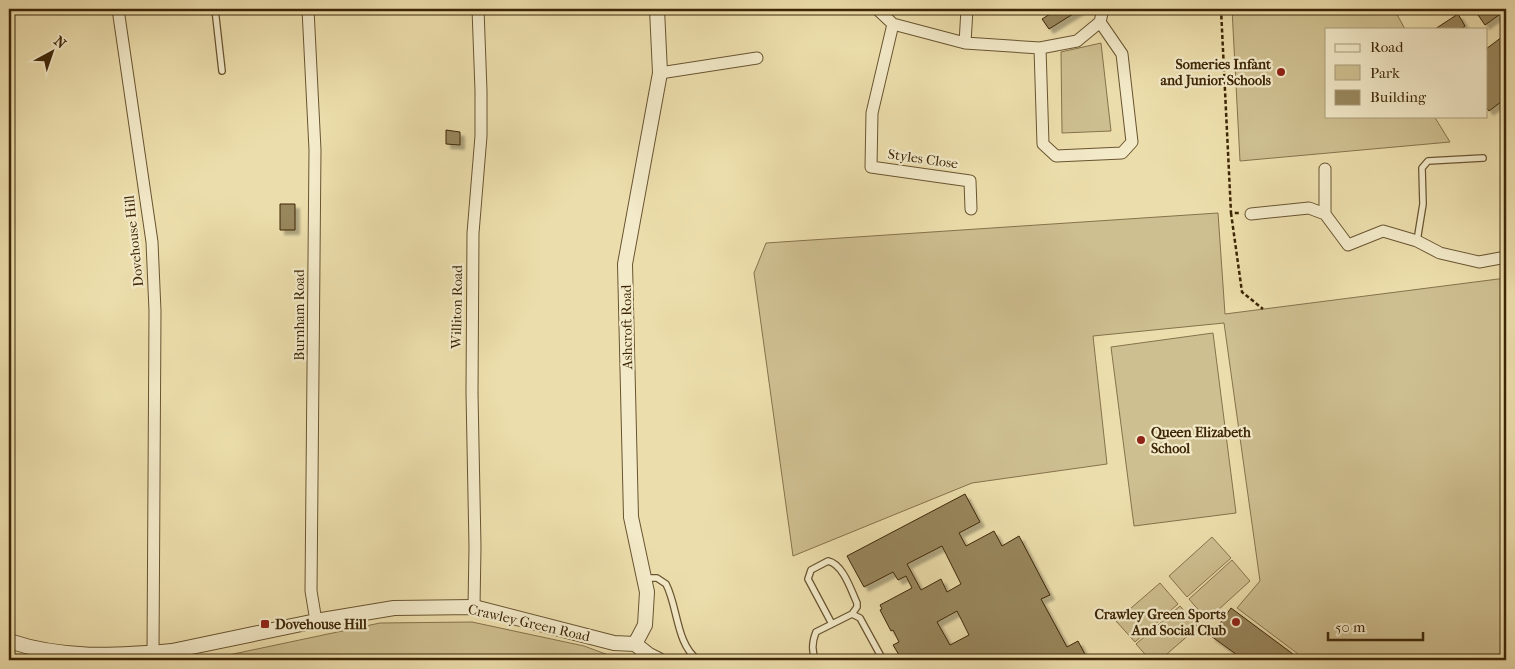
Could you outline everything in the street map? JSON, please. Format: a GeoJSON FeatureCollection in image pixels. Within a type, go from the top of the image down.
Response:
{"type":"FeatureCollection","features":[{"type":"Feature","properties":{"kind":"street","name":"Dovehouse Hill"},"geometry":{"type":"LineString","coordinates":[[118,9],[152,242],[156,311],[153,652]]}},
{"type":"Feature","properties":{"kind":"street","name":"Burnham Road"},"geometry":{"type":"LineString","coordinates":[[308,9],[316,150],[312,591],[316,621]]}},
{"type":"Feature","properties":{"kind":"street","name":"Williton Road"},"geometry":{"type":"LineString","coordinates":[[474,607],[473,233],[481,136],[478,9]]}},
{"type":"Feature","properties":{"kind":"street","name":"Ashcroft Road"},"geometry":{"type":"LineString","coordinates":[[635,644],[644,625],[647,592],[631,517],[626,264],[660,73],[657,9]]}},
{"type":"Feature","properties":{"kind":"street"},"geometry":{"type":"LineString","coordinates":[[877,9],[893,24],[965,43],[1040,48],[1077,41],[1100,22],[1103,9]]}},
{"type":"Feature","properties":{"kind":"street"},"geometry":{"type":"LineString","coordinates":[[965,43],[968,9]]}},
{"type":"Feature","properties":{"kind":"street"},"geometry":{"type":"LineString","coordinates":[[1040,48],[1043,144],[1056,156],[1122,153],[1132,142],[1122,54],[1100,22]]}},
{"type":"Feature","properties":{"kind":"street","name":"Styles Close"},"geometry":{"type":"LineString","coordinates":[[893,24],[872,113],[871,167],[970,181],[970,208]]}},
{"type":"Feature","properties":{"kind":"street"},"geometry":{"type":"LineString","coordinates":[[660,73],[757,58]]}},
{"type":"Feature","properties":{"kind":"street"},"geometry":{"type":"LineString","coordinates":[[1325,169],[1325,214]]}},
{"type":"Feature","properties":{"kind":"street"},"geometry":{"type":"LineString","coordinates":[[1251,214],[1309,208],[1325,214],[1348,245],[1382,231],[1417,241],[1440,253],[1479,262],[1506,257]]}},
{"type":"Feature","properties":{"kind":"street","name":"Crawley Green Road"},"geometry":{"type":"LineString","coordinates":[[9,641],[48,656],[106,656],[172,651],[316,621],[394,608],[474,607],[614,643],[635,644]]}},
{"type":"Feature","properties":{"kind":"street"},"geometry":{"type":"LineString","coordinates":[[635,644],[659,660]]}},
{"type":"Feature","properties":{"kind":"lane"},"geometry":{"type":"LineString","coordinates":[[215,9],[222,71]]}},
{"type":"Feature","properties":{"kind":"lane"},"geometry":{"type":"LineString","coordinates":[[1417,241],[1423,204],[1422,168],[1428,161],[1483,158]]}},
{"type":"Feature","properties":{"kind":"lane"},"geometry":{"type":"LineString","coordinates":[[816,660],[813,654],[813,640],[816,632],[832,624],[852,614],[857,607],[857,603],[839,566],[834,562],[828,561],[811,570],[808,579],[832,624]]}},
{"type":"Feature","properties":{"kind":"lane"},"geometry":{"type":"LineString","coordinates":[[644,578],[657,578],[666,584],[685,645],[692,656],[698,660]]}},
{"type":"Feature","properties":{"kind":"lane"},"geometry":{"type":"LineString","coordinates":[[852,614],[860,618],[883,660]]}},
{"type":"Feature","properties":{"kind":"path"},"geometry":{"type":"LineString","coordinates":[[1221,9],[1231,213],[1242,292],[1262,309]]}},
{"type":"Feature","properties":{"kind":"path"},"geometry":{"type":"LineString","coordinates":[[1231,213],[1251,214]]}},
{"type":"Feature","properties":{"kind":"green space","name":"Someries Infant and Junior Schools"},"geometry":{"type":"Polygon","coordinates":[[[1232,9],[1394,9],[1404,28],[1325,28],[1325,118],[1435,118],[1450,142],[1240,161],[1232,9]]]}},
{"type":"Feature","properties":{"kind":"green space"},"geometry":{"type":"Polygon","coordinates":[[[1101,43],[1111,131],[1062,133],[1061,52],[1101,43]]]}},
{"type":"Feature","properties":{"kind":"green space","name":"Queen Elizabeth School"},"geometry":{"type":"Polygon","coordinates":[[[1218,213],[1225,314],[1506,278],[1506,660],[1306,660],[1237,608],[1260,581],[1224,323],[1093,336],[1107,464],[972,483],[793,556],[754,273],[766,243],[1218,213]]]}},
{"type":"Feature","properties":{"kind":"green space"},"geometry":{"type":"Polygon","coordinates":[[[1213,333],[1236,513],[1134,526],[1111,347],[1213,333]]]}},
{"type":"Feature","properties":{"kind":"green space"},"geometry":{"type":"Polygon","coordinates":[[[1212,537],[1231,558],[1187,597],[1169,576],[1212,537]]]}},
{"type":"Feature","properties":{"kind":"green space"},"geometry":{"type":"Polygon","coordinates":[[[1232,560],[1250,581],[1207,620],[1189,599],[1232,560]]]}},
{"type":"Feature","properties":{"kind":"green space"},"geometry":{"type":"Polygon","coordinates":[[[1160,583],[1178,604],[1135,642],[1116,621],[1160,583]]]}},
{"type":"Feature","properties":{"kind":"green space"},"geometry":{"type":"Polygon","coordinates":[[[1180,606],[1198,627],[1160,660],[1150,660],[1136,644],[1180,606]]]}},
{"type":"Feature","properties":{"kind":"green space"},"geometry":{"type":"Polygon","coordinates":[[[472,622],[584,646],[622,660],[205,660],[380,623],[472,622]]]}},
{"type":"Feature","properties":{"kind":"building"},"geometry":{"type":"Polygon","coordinates":[[[1058,9],[1081,9],[1049,29],[1042,19],[1058,9]]]}},
{"type":"Feature","properties":{"kind":"building"},"geometry":{"type":"Polygon","coordinates":[[[1474,9],[1506,9],[1506,10],[1485,25],[1474,9]]]}},
{"type":"Feature","properties":{"kind":"building"},"geometry":{"type":"Polygon","coordinates":[[[1458,14],[1465,26],[1462,28],[1437,28],[1458,14]]]}},
{"type":"Feature","properties":{"kind":"building"},"geometry":{"type":"Polygon","coordinates":[[[1506,34],[1506,98],[1489,111],[1488,110],[1488,48],[1506,34]]]}},
{"type":"Feature","properties":{"kind":"building"},"geometry":{"type":"Polygon","coordinates":[[[446,130],[460,132],[460,145],[446,144],[446,130]]]}},
{"type":"Feature","properties":{"kind":"building"},"geometry":{"type":"Polygon","coordinates":[[[280,204],[295,204],[295,230],[280,230],[280,204]]]}},
{"type":"Feature","properties":{"kind":"building"},"geometry":{"type":"Polygon","coordinates":[[[965,494],[980,522],[959,533],[966,546],[994,531],[1002,546],[1019,536],[1050,595],[1041,599],[1067,647],[1078,641],[1088,660],[902,660],[893,645],[899,642],[880,610],[882,609],[880,605],[912,588],[906,576],[898,580],[893,572],[864,587],[847,556],[965,494]],[[942,546],[907,564],[921,590],[941,579],[947,592],[961,584],[942,546]],[[957,611],[937,622],[950,645],[969,635],[957,611]]]}},
{"type":"Feature","properties":{"kind":"building","name":"Crawley Green Sports And Social Club"},"geometry":{"type":"Polygon","coordinates":[[[1231,608],[1301,660],[1244,660],[1211,636],[1231,608]]]}},
{"type":"Feature","properties":{"kind":"place","name":"Someries Infant and Junior Schools"},"geometry":{"type":"Point","coordinates":[1281,72]}},
{"type":"Feature","properties":{"kind":"place","name":"Queen Elizabeth School"},"geometry":{"type":"Point","coordinates":[1141,440]}},
{"type":"Feature","properties":{"kind":"place","name":"Crawley Green Sports And Social Club"},"geometry":{"type":"Point","coordinates":[1236,622]}},
{"type":"Feature","properties":{"kind":"place","name":"Dovehouse Hill"},"geometry":{"type":"Point","coordinates":[265,624]}}]}
